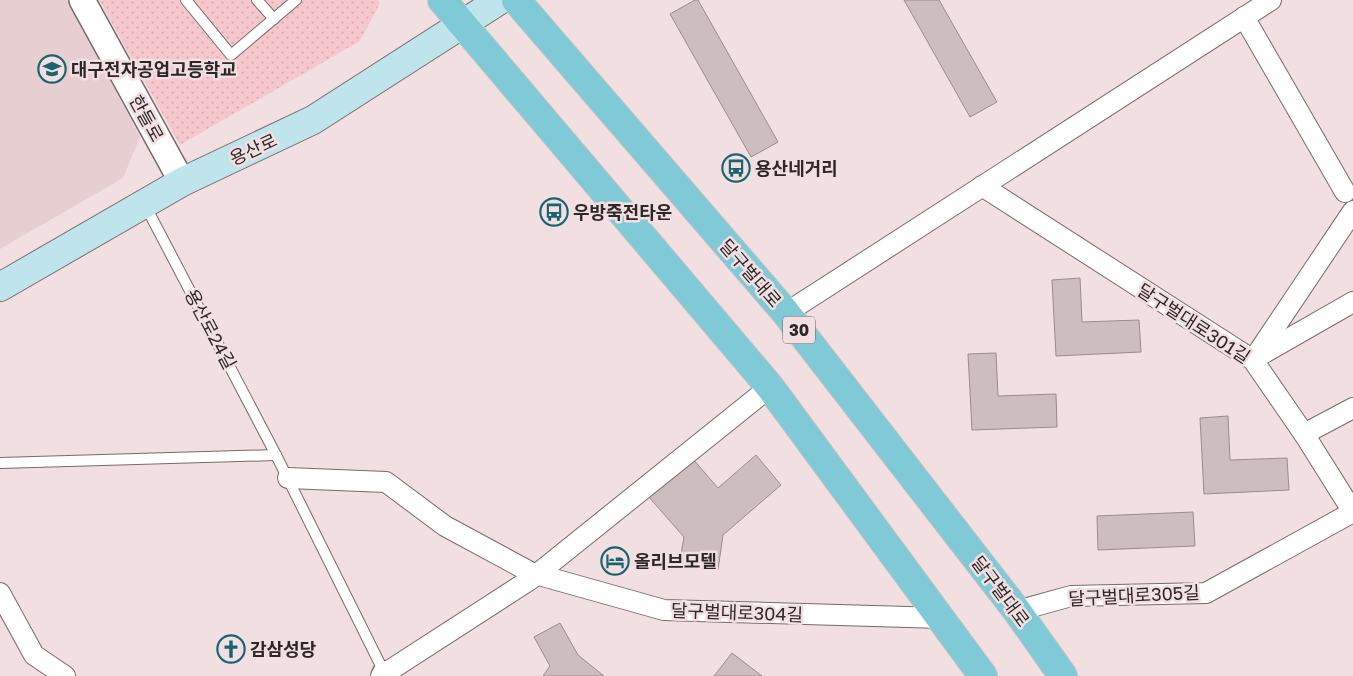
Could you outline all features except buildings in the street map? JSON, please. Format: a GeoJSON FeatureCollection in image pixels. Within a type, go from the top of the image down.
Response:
{"type":"FeatureCollection","features":[{"type":"Feature","properties":{"kind":"main road"},"geometry":{"type":"LineString","coordinates":[[442,0],[770,387],[983,676]]}},
{"type":"Feature","properties":{"kind":"main road","name":"용산로"},"geometry":{"type":"LineString","coordinates":[[0,287],[182,182],[313,120],[500,0]]}},
{"type":"Feature","properties":{"kind":"main road","name":"달구벌대로"},"geometry":{"type":"LineString","coordinates":[[516,0],[786,313],[1017,611],[1064,676]]}},
{"type":"Feature","properties":{"kind":"street","name":"한들로"},"geometry":{"type":"LineString","coordinates":[[82,0],[182,182]]}},
{"type":"Feature","properties":{"kind":"street"},"geometry":{"type":"LineString","coordinates":[[786,313],[1271,0]]}},
{"type":"Feature","properties":{"kind":"street"},"geometry":{"type":"LineString","coordinates":[[1244,17],[1350,195]]}},
{"type":"Feature","properties":{"kind":"street","name":"달구벌대로301길"},"geometry":{"type":"LineString","coordinates":[[982,186],[1253,360],[1304,434],[1353,512]]}},
{"type":"Feature","properties":{"kind":"street"},"geometry":{"type":"LineString","coordinates":[[1253,360],[1353,211]]}},
{"type":"Feature","properties":{"kind":"street"},"geometry":{"type":"LineString","coordinates":[[1253,360],[1353,302]]}},
{"type":"Feature","properties":{"kind":"street"},"geometry":{"type":"LineString","coordinates":[[385,675],[537,574],[770,387]]}},
{"type":"Feature","properties":{"kind":"street"},"geometry":{"type":"LineString","coordinates":[[1304,434],[1353,408]]}},
{"type":"Feature","properties":{"kind":"street","name":"달구벌대로304길"},"geometry":{"type":"LineString","coordinates":[[288,478],[386,482],[444,526],[537,574],[664,610],[942,618]]}},
{"type":"Feature","properties":{"kind":"street","name":"달구벌대로305길"},"geometry":{"type":"LineString","coordinates":[[1017,611],[1071,596],[1206,593],[1353,512]]}},
{"type":"Feature","properties":{"kind":"street"},"geometry":{"type":"LineString","coordinates":[[0,594],[34,655],[65,676]]}},
{"type":"Feature","properties":{"kind":"lane"},"geometry":{"type":"LineString","coordinates":[[186,0],[231,55],[296,0]]}},
{"type":"Feature","properties":{"kind":"lane"},"geometry":{"type":"LineString","coordinates":[[257,0],[274,19]]}},
{"type":"Feature","properties":{"kind":"lane","name":"용산로24길"},"geometry":{"type":"LineString","coordinates":[[145,204],[276,454],[385,675]]}},
{"type":"Feature","properties":{"kind":"lane"},"geometry":{"type":"LineString","coordinates":[[0,463],[276,454]]}},
{"type":"Feature","properties":{"kind":"shaded area","name":"대구전자공업고등학교"},"geometry":{"type":"Polygon","coordinates":[[[0,0],[67,0],[140,137],[123,178],[0,249],[0,0]]]}},
{"type":"Feature","properties":{"kind":"shaded area"},"geometry":{"type":"Polygon","coordinates":[[[99,0],[378,0],[380,3],[360,41],[180,145],[99,0]]]}},
{"type":"Feature","properties":{"kind":"place","name":"대구전자공업고등학교"},"geometry":{"type":"Point","coordinates":[52,69]}},
{"type":"Feature","properties":{"kind":"place","name":"용산네거리"},"geometry":{"type":"Point","coordinates":[736,168]}},
{"type":"Feature","properties":{"kind":"place","name":"우방죽전타운"},"geometry":{"type":"Point","coordinates":[554,212]}},
{"type":"Feature","properties":{"kind":"place","name":"올리브모텔"},"geometry":{"type":"Point","coordinates":[615,561]}},
{"type":"Feature","properties":{"kind":"place","name":"감삼성당"},"geometry":{"type":"Point","coordinates":[231,649]}}]}
